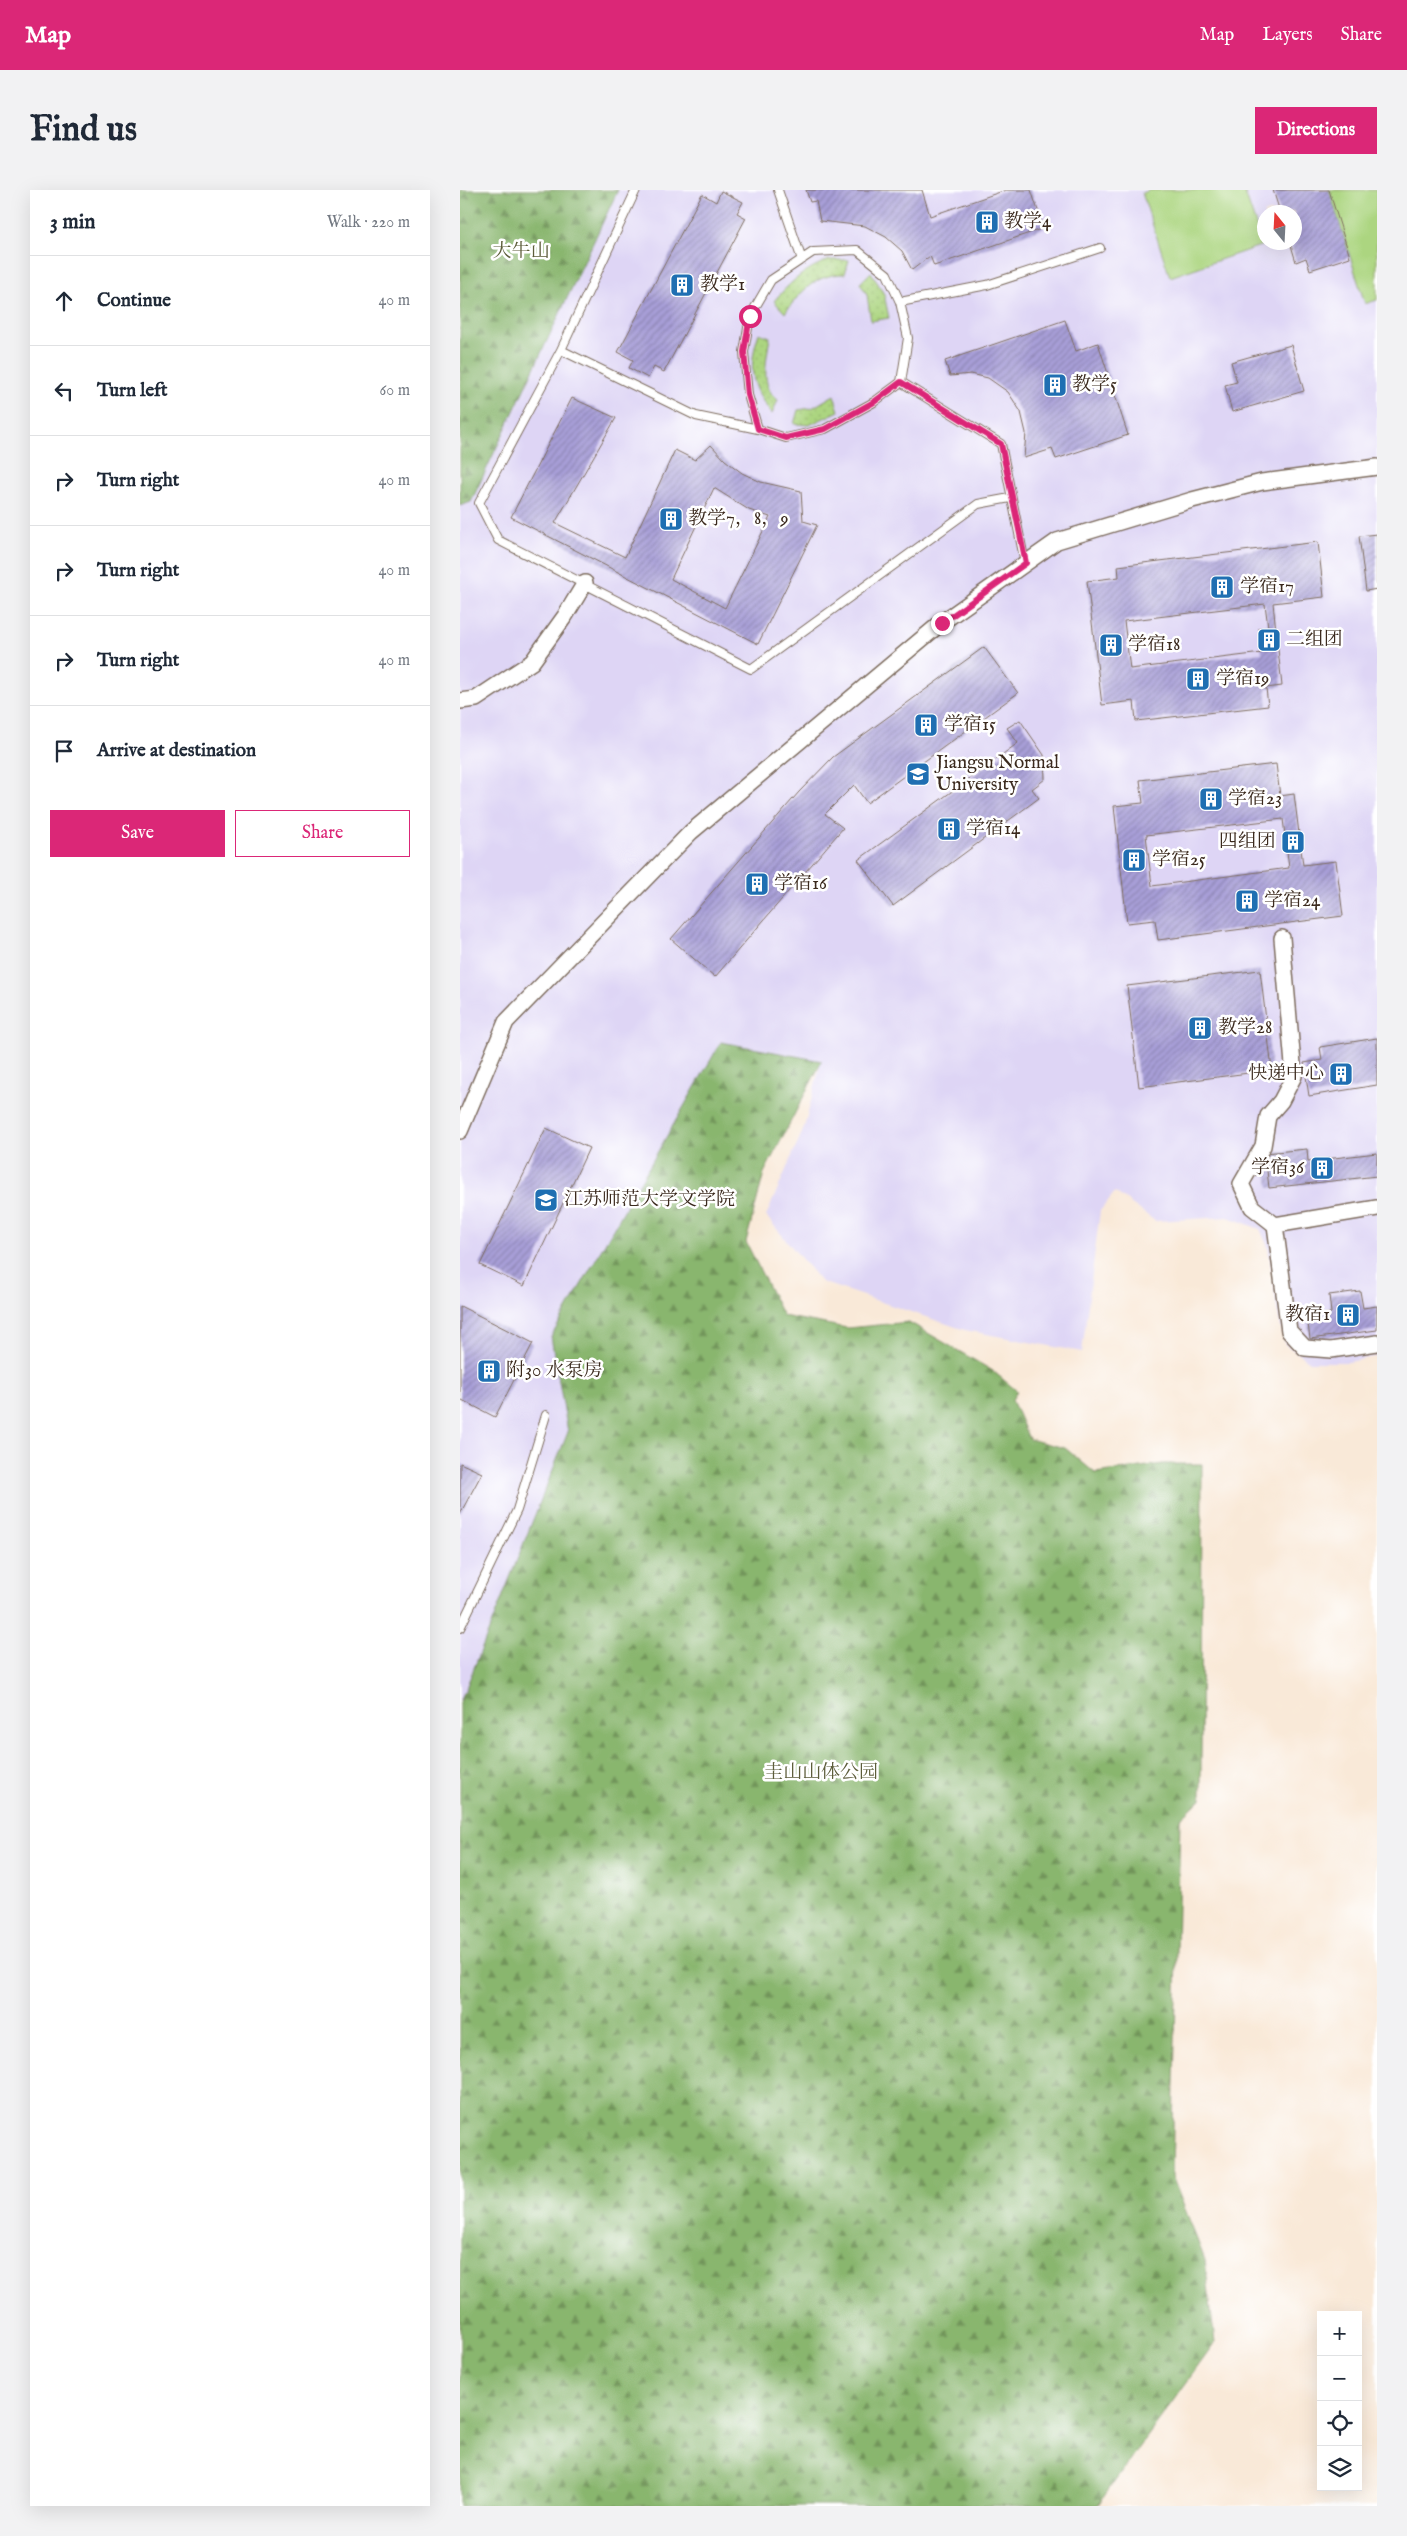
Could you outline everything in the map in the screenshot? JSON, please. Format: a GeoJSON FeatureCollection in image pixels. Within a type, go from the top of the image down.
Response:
{"type":"FeatureCollection","features":[{"type":"Feature","properties":{"kind":"street"},"geometry":{"type":"LineString","coordinates":[[460,1131],[506,1022],[691,832],[942,623],[1057,541],[1192,500],[1262,482],[1377,467]]}},
{"type":"Feature","properties":{"kind":"street"},"geometry":{"type":"LineString","coordinates":[[460,701],[476,699],[532,662],[565,616],[585,583]]}},
{"type":"Feature","properties":{"kind":"street"},"geometry":{"type":"LineString","coordinates":[[1282,938],[1294,1076],[1281,1101],[1268,1116],[1263,1146],[1242,1184],[1252,1207],[1275,1225],[1285,1314],[1289,1331],[1305,1348],[1330,1350],[1377,1343]]}},
{"type":"Feature","properties":{"kind":"street"},"geometry":{"type":"LineString","coordinates":[[1275,1225],[1377,1208]]}},
{"type":"Feature","properties":{"kind":"lane"},"geometry":{"type":"LineString","coordinates":[[636,190],[561,350],[479,503],[498,540],[751,669],[978,504],[1010,498]]}},
{"type":"Feature","properties":{"kind":"lane"},"geometry":{"type":"LineString","coordinates":[[778,190],[802,260]]}},
{"type":"Feature","properties":{"kind":"lane"},"geometry":{"type":"LineString","coordinates":[[900,302],[987,284],[1100,248]]}},
{"type":"Feature","properties":{"kind":"lane"},"geometry":{"type":"LineString","coordinates":[[561,350],[696,416],[758,429],[786,438],[825,429],[874,402],[901,382],[908,338],[900,302],[887,274],[857,250],[813,252],[771,280],[750,316],[744,352],[748,395],[758,429]]}},
{"type":"Feature","properties":{"kind":"lane"},"geometry":{"type":"LineString","coordinates":[[901,382],[1001,444],[1010,498],[1026,563]]}},
{"type":"Feature","properties":{"kind":"lane"},"geometry":{"type":"LineString","coordinates":[[460,1628],[517,1510],[546,1415]]}},
{"type":"Feature","properties":{"kind":"shaded area","name":"Jiangsu Normal University"},"geometry":{"type":"Polygon","coordinates":[[[618,190],[1377,190],[1377,1356],[1349,1362],[1310,1362],[1285,1344],[1277,1310],[1268,1247],[1260,1229],[1228,1217],[1155,1221],[1115,1192],[1100,1211],[1082,1352],[965,1330],[821,1282],[766,1216],[804,1128],[821,1062],[551,1337],[568,1432],[460,1703],[460,506],[471,502],[618,190]]]}},
{"type":"Feature","properties":{"kind":"green space","name":"大牛山"},"geometry":{"type":"Polygon","coordinates":[[[460,190],[618,190],[471,502],[460,506],[460,190]]]}},
{"type":"Feature","properties":{"kind":"green space"},"geometry":{"type":"Polygon","coordinates":[[[1151,190],[1244,190],[1257,228],[1257,247],[1170,277],[1142,193],[1151,190]]]}},
{"type":"Feature","properties":{"kind":"green space"},"geometry":{"type":"Polygon","coordinates":[[[1329,190],[1377,190],[1377,300],[1365,304],[1329,190]]]}},
{"type":"Feature","properties":{"kind":"green space"},"geometry":{"type":"Polygon","coordinates":[[[829,260],[849,260],[845,274],[826,277],[810,285],[785,313],[774,301],[799,276],[829,260]]]}},
{"type":"Feature","properties":{"kind":"green space"},"geometry":{"type":"Polygon","coordinates":[[[871,272],[884,294],[889,318],[871,321],[867,295],[860,283],[871,272]]]}},
{"type":"Feature","properties":{"kind":"green space"},"geometry":{"type":"Polygon","coordinates":[[[759,333],[770,337],[766,362],[766,380],[772,394],[778,400],[772,414],[759,394],[753,375],[753,356],[759,333]]]}},
{"type":"Feature","properties":{"kind":"green space"},"geometry":{"type":"Polygon","coordinates":[[[834,395],[839,411],[809,425],[794,424],[798,410],[812,408],[834,395]]]}},
{"type":"Feature","properties":{"kind":"green space","name":"圭山山体公园"},"geometry":{"type":"Polygon","coordinates":[[[721,1042],[822,1061],[764,1173],[746,1242],[783,1316],[847,1328],[909,1322],[993,1371],[1017,1391],[1012,1400],[1029,1439],[1065,1448],[1095,1473],[1163,1464],[1202,1464],[1201,1799],[1180,1819],[1172,2176],[1205,2260],[1215,2343],[1097,2506],[460,2506],[460,1703],[568,1432],[551,1337],[721,1042]]]}},
{"type":"Feature","properties":{"kind":"building"},"geometry":{"type":"Polygon","coordinates":[[[806,190],[922,190],[930,216],[1006,190],[1031,190],[1044,228],[934,266],[930,256],[912,270],[902,251],[886,237],[865,226],[820,221],[816,201],[810,202],[806,190]]]}},
{"type":"Feature","properties":{"kind":"building"},"geometry":{"type":"Polygon","coordinates":[[[1273,190],[1329,190],[1350,257],[1310,270],[1306,258],[1296,262],[1292,250],[1302,250],[1302,205],[1278,205],[1273,190]]]}},
{"type":"Feature","properties":{"kind":"building","name":"教学1"},"geometry":{"type":"Polygon","coordinates":[[[721,191],[743,202],[737,213],[746,218],[664,372],[654,367],[648,378],[629,368],[633,360],[618,352],[702,194],[716,202],[721,191]]]}},
{"type":"Feature","properties":{"kind":"building","name":"教学5"},"geometry":{"type":"Polygon","coordinates":[[[1065,320],[1076,351],[1098,343],[1128,435],[1056,459],[1052,449],[1024,458],[1026,433],[1021,412],[1008,392],[988,378],[971,374],[950,376],[945,361],[1065,320]]]}},
{"type":"Feature","properties":{"kind":"building"},"geometry":{"type":"Polygon","coordinates":[[[1291,345],[1304,391],[1232,412],[1225,385],[1237,382],[1231,362],[1291,345]]]}},
{"type":"Feature","properties":{"kind":"building","name":"教学7，8，9"},"geometry":{"type":"Polygon","coordinates":[[[572,398],[616,418],[555,523],[625,557],[675,450],[695,460],[711,445],[725,460],[742,473],[761,482],[801,491],[803,521],[817,525],[758,644],[511,517],[572,398]],[[714,488],[671,579],[725,608],[770,517],[749,510],[714,488]]]}},
{"type":"Feature","properties":{"kind":"building"},"geometry":{"type":"Polygon","coordinates":[[[1377,534],[1377,589],[1366,591],[1359,536],[1377,534]]]}},
{"type":"Feature","properties":{"kind":"building"},"geometry":{"type":"Polygon","coordinates":[[[1318,542],[1324,597],[1273,603],[1282,686],[1266,688],[1268,706],[1136,721],[1134,701],[1102,705],[1087,581],[1119,577],[1118,566],[1318,542]],[[1265,604],[1124,621],[1130,669],[1262,653],[1259,628],[1268,627],[1265,604]]]}},
{"type":"Feature","properties":{"kind":"building"},"geometry":{"type":"Polygon","coordinates":[[[984,647],[1018,693],[867,803],[854,785],[825,814],[843,828],[715,977],[671,939],[799,792],[833,757],[984,647]]]}},
{"type":"Feature","properties":{"kind":"building","name":"学宿14"},"geometry":{"type":"Polygon","coordinates":[[[1020,720],[1044,755],[1045,779],[1032,789],[1039,798],[893,906],[858,860],[1018,743],[1007,728],[1020,720]]]}},
{"type":"Feature","properties":{"kind":"building"},"geometry":{"type":"Polygon","coordinates":[[[1276,764],[1280,796],[1294,794],[1303,865],[1336,861],[1343,916],[1158,940],[1155,920],[1127,923],[1114,806],[1143,803],[1140,780],[1276,764]],[[1283,819],[1146,835],[1152,886],[1289,868],[1283,819]]]}},
{"type":"Feature","properties":{"kind":"building","name":"教学28"},"geometry":{"type":"Polygon","coordinates":[[[1260,970],[1272,1070],[1139,1087],[1127,986],[1260,970]]]}},
{"type":"Feature","properties":{"kind":"building","name":"快递中心"},"geometry":{"type":"Polygon","coordinates":[[[1377,1038],[1377,1085],[1309,1096],[1304,1063],[1322,1060],[1320,1047],[1377,1038]]]}},
{"type":"Feature","properties":{"kind":"building"},"geometry":{"type":"Polygon","coordinates":[[[546,1128],[589,1148],[524,1286],[480,1265],[546,1128]]]}},
{"type":"Feature","properties":{"kind":"building","name":"学宿36"},"geometry":{"type":"Polygon","coordinates":[[[1307,1149],[1308,1161],[1377,1153],[1377,1176],[1269,1188],[1265,1153],[1307,1149]]]}},
{"type":"Feature","properties":{"kind":"building","name":"教宿1"},"geometry":{"type":"Polygon","coordinates":[[[1360,1291],[1363,1308],[1377,1306],[1377,1330],[1310,1339],[1307,1316],[1331,1313],[1329,1295],[1360,1291]]]}},
{"type":"Feature","properties":{"kind":"building","name":"附30 水泵房"},"geometry":{"type":"Polygon","coordinates":[[[460,1306],[533,1343],[495,1417],[460,1399],[460,1306]]]}},
{"type":"Feature","properties":{"kind":"building"},"geometry":{"type":"Polygon","coordinates":[[[460,1463],[482,1473],[460,1514],[460,1463]]]}},
{"type":"Feature","properties":{"kind":"place","name":"教学4"},"geometry":{"type":"Point","coordinates":[987,222]}},
{"type":"Feature","properties":{"kind":"place","name":"教学1"},"geometry":{"type":"Point","coordinates":[682,285]}},
{"type":"Feature","properties":{"kind":"place","name":"教学5"},"geometry":{"type":"Point","coordinates":[1055,385]}},
{"type":"Feature","properties":{"kind":"place","name":"教学7，8，9"},"geometry":{"type":"Point","coordinates":[671,519]}},
{"type":"Feature","properties":{"kind":"place","name":"学宿17"},"geometry":{"type":"Point","coordinates":[1222,587]}},
{"type":"Feature","properties":{"kind":"place","name":"二组团"},"geometry":{"type":"Point","coordinates":[1269,640]}},
{"type":"Feature","properties":{"kind":"place","name":"学宿18"},"geometry":{"type":"Point","coordinates":[1111,645]}},
{"type":"Feature","properties":{"kind":"place","name":"学宿19"},"geometry":{"type":"Point","coordinates":[1198,679]}},
{"type":"Feature","properties":{"kind":"place","name":"学宿15"},"geometry":{"type":"Point","coordinates":[926,725]}},
{"type":"Feature","properties":{"kind":"place","name":"Jiangsu Normal University"},"geometry":{"type":"Point","coordinates":[918,774]}},
{"type":"Feature","properties":{"kind":"place","name":"学宿23"},"geometry":{"type":"Point","coordinates":[1211,799]}},
{"type":"Feature","properties":{"kind":"place","name":"学宿14"},"geometry":{"type":"Point","coordinates":[949,829]}},
{"type":"Feature","properties":{"kind":"place","name":"四组团"},"geometry":{"type":"Point","coordinates":[1293,842]}},
{"type":"Feature","properties":{"kind":"place","name":"学宿25"},"geometry":{"type":"Point","coordinates":[1134,860]}},
{"type":"Feature","properties":{"kind":"place","name":"学宿16"},"geometry":{"type":"Point","coordinates":[757,884]}},
{"type":"Feature","properties":{"kind":"place","name":"学宿24"},"geometry":{"type":"Point","coordinates":[1247,901]}},
{"type":"Feature","properties":{"kind":"place","name":"教学28"},"geometry":{"type":"Point","coordinates":[1200,1028]}},
{"type":"Feature","properties":{"kind":"place","name":"快递中心"},"geometry":{"type":"Point","coordinates":[1341,1074]}},
{"type":"Feature","properties":{"kind":"place","name":"学宿36"},"geometry":{"type":"Point","coordinates":[1322,1168]}},
{"type":"Feature","properties":{"kind":"place","name":"江苏师范大学文学院"},"geometry":{"type":"Point","coordinates":[546,1200]}},
{"type":"Feature","properties":{"kind":"place","name":"教宿1"},"geometry":{"type":"Point","coordinates":[1348,1315]}},
{"type":"Feature","properties":{"kind":"place","name":"附30 水泵房"},"geometry":{"type":"Point","coordinates":[489,1371]}},
{"type":"Feature","properties":{"kind":"route"},"geometry":{"type":"LineString","coordinates":[[750,316],[744,352],[748,395],[758,429],[786,438],[825,429],[874,402],[901,382],[1001,444],[1010,498],[1026,563],[942,623]]}}]}
